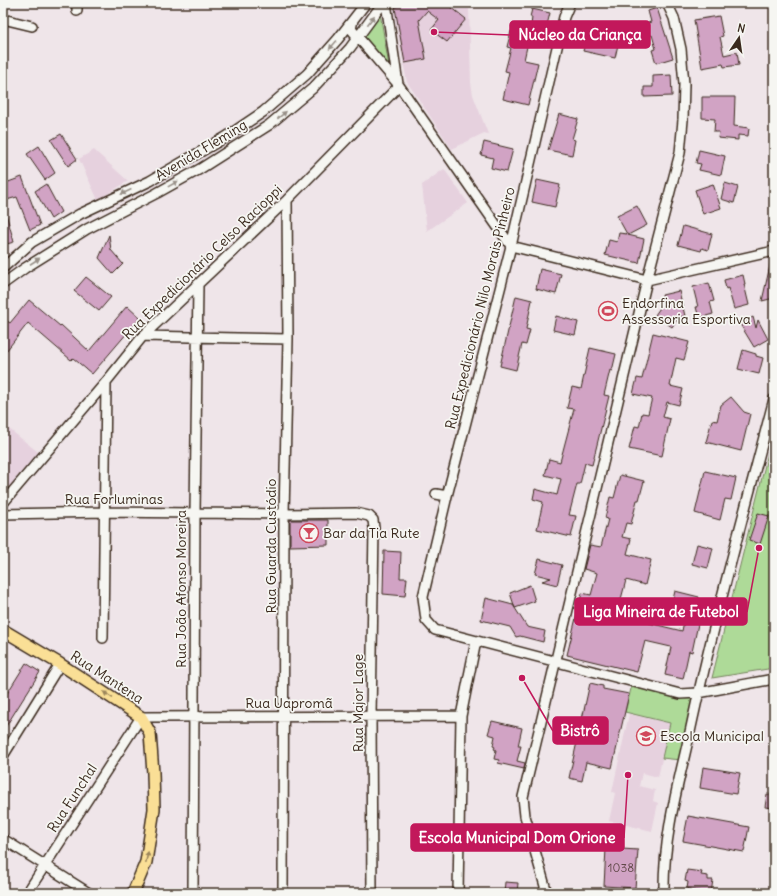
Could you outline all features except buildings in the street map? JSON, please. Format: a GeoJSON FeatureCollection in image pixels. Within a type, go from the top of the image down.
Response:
{"type":"FeatureCollection","features":[{"type":"Feature","properties":{"kind":"main road","name":"Rua Mantena"},"geometry":{"type":"LineString","coordinates":[[3,630],[60,664],[140,717],[150,733],[154,808],[146,862],[133,893]]}},
{"type":"Feature","properties":{"kind":"street","name":"Avenida Fleming"},"geometry":{"type":"LineString","coordinates":[[3,268],[32,242],[71,219],[150,181],[226,137],[263,112],[307,74],[338,39],[366,3]]}},
{"type":"Feature","properties":{"kind":"street","name":"Avenida Fleming"},"geometry":{"type":"LineString","coordinates":[[3,284],[40,258],[87,229],[200,169],[269,125],[313,88],[358,37],[385,3]]}},
{"type":"Feature","properties":{"kind":"street"},"geometry":{"type":"LineString","coordinates":[[385,3],[398,85]]}},
{"type":"Feature","properties":{"kind":"street","name":"Rua Expedicionário Nilo Morais Pinheiro"},"geometry":{"type":"LineString","coordinates":[[476,641],[435,630],[426,620],[423,597],[447,496],[511,246],[564,17],[570,3]]}},
{"type":"Feature","properties":{"kind":"street"},"geometry":{"type":"LineString","coordinates":[[547,893],[525,816],[523,797],[647,280],[680,154],[684,84],[681,49],[674,18],[667,3]]}},
{"type":"Feature","properties":{"kind":"street"},"geometry":{"type":"LineString","coordinates":[[3,19],[32,26]]}},
{"type":"Feature","properties":{"kind":"street"},"geometry":{"type":"LineString","coordinates":[[353,20],[351,30],[398,85],[511,246],[647,280],[774,251]]}},
{"type":"Feature","properties":{"kind":"street","name":"Rua Expedicionário Celso Racioppi"},"geometry":{"type":"LineString","coordinates":[[3,503],[143,336],[287,200],[398,85]]}},
{"type":"Feature","properties":{"kind":"street"},"geometry":{"type":"LineString","coordinates":[[150,181],[156,193]]}},
{"type":"Feature","properties":{"kind":"street","name":"Rua Guarda Custódio"},"geometry":{"type":"LineString","coordinates":[[283,893],[284,514],[288,339],[287,200]]}},
{"type":"Feature","properties":{"kind":"street","name":"Rua João Afonso Moreira"},"geometry":{"type":"LineString","coordinates":[[192,893],[198,285]]}},
{"type":"Feature","properties":{"kind":"street"},"geometry":{"type":"LineString","coordinates":[[143,336],[288,339]]}},
{"type":"Feature","properties":{"kind":"street"},"geometry":{"type":"LineString","coordinates":[[103,638],[106,382]]}},
{"type":"Feature","properties":{"kind":"street"},"geometry":{"type":"LineString","coordinates":[[664,893],[668,839],[698,693],[774,399]]}},
{"type":"Feature","properties":{"kind":"street"},"geometry":{"type":"LineString","coordinates":[[436,494],[447,496]]}},
{"type":"Feature","properties":{"kind":"street","name":"Rua Forluminas"},"geometry":{"type":"LineString","coordinates":[[3,514],[105,512],[284,514],[356,513],[369,516]]}},
{"type":"Feature","properties":{"kind":"street","name":"Rua Major Lage"},"geometry":{"type":"LineString","coordinates":[[369,516],[373,520],[374,528],[371,716],[372,893]]}},
{"type":"Feature","properties":{"kind":"street"},"geometry":{"type":"LineString","coordinates":[[458,893],[461,716],[476,641],[680,694],[698,693],[774,679]]}},
{"type":"Feature","properties":{"kind":"street"},"geometry":{"type":"LineString","coordinates":[[3,756],[60,664]]}},
{"type":"Feature","properties":{"kind":"street","name":"Rua Uapromã"},"geometry":{"type":"LineString","coordinates":[[140,717],[461,716]]}},
{"type":"Feature","properties":{"kind":"street","name":"Rua Funchal"},"geometry":{"type":"LineString","coordinates":[[27,893],[46,866],[140,717]]}},
{"type":"Feature","properties":{"kind":"street"},"geometry":{"type":"LineString","coordinates":[[3,839],[89,893]]}},
{"type":"Feature","properties":{"kind":"shaded area"},"geometry":{"type":"Polygon","coordinates":[[[394,3],[461,3],[469,9],[471,83],[473,95],[488,134],[484,133],[452,149],[407,82],[394,13],[394,3]]]}},
{"type":"Feature","properties":{"kind":"shaded area"},"geometry":{"type":"Polygon","coordinates":[[[94,150],[128,181],[98,200],[79,159],[94,150]]]}},
{"type":"Feature","properties":{"kind":"shaded area"},"geometry":{"type":"Polygon","coordinates":[[[444,169],[468,203],[427,231],[422,185],[444,169]]]}},
{"type":"Feature","properties":{"kind":"shaded area"},"geometry":{"type":"Polygon","coordinates":[[[3,424],[38,452],[3,494],[3,424]]]}},
{"type":"Feature","properties":{"kind":"shaded area"},"geometry":{"type":"Polygon","coordinates":[[[629,714],[670,723],[658,777],[642,773],[639,786],[655,790],[653,801],[658,803],[652,831],[609,821],[615,793],[612,792],[629,714]]]}},
{"type":"Feature","properties":{"kind":"green space"},"geometry":{"type":"Polygon","coordinates":[[[380,13],[389,66],[363,36],[380,13]]]}},
{"type":"Feature","properties":{"kind":"green space"},"geometry":{"type":"Polygon","coordinates":[[[774,429],[774,668],[712,678],[774,429]]]}},
{"type":"Feature","properties":{"kind":"green space"},"geometry":{"type":"Polygon","coordinates":[[[632,685],[698,695],[680,760],[662,758],[670,723],[625,712],[632,685]]]}},
{"type":"Feature","properties":{"kind":"place","name":"Núcleo da Criança"},"geometry":{"type":"Point","coordinates":[434,32]}},
{"type":"Feature","properties":{"kind":"place","name":"Endorfina Assessoria Esportiva"},"geometry":{"type":"Point","coordinates":[608,311]}},
{"type":"Feature","properties":{"kind":"place","name":"Bar da Tia Rute"},"geometry":{"type":"Point","coordinates":[309,533]}},
{"type":"Feature","properties":{"kind":"place","name":"Liga Mineira de Futebol"},"geometry":{"type":"Point","coordinates":[759,548]}},
{"type":"Feature","properties":{"kind":"place","name":"Bistrô"},"geometry":{"type":"Point","coordinates":[522,678]}},
{"type":"Feature","properties":{"kind":"place","name":"Escola Municipal"},"geometry":{"type":"Point","coordinates":[646,736]}},
{"type":"Feature","properties":{"kind":"place","name":"Escola Municipal Dom Orione"},"geometry":{"type":"Point","coordinates":[628,775]}}]}
